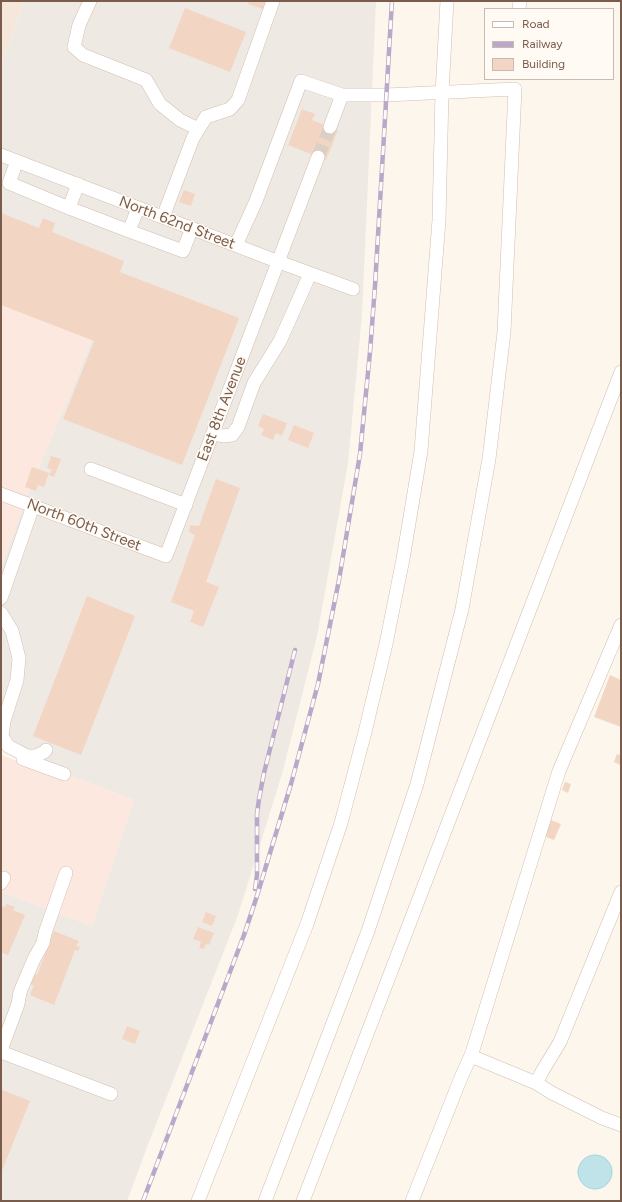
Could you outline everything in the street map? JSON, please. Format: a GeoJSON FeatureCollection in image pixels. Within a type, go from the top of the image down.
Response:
{"type":"FeatureCollection","features":[{"type":"Feature","properties":{"kind":"street"},"geometry":{"type":"LineString","coordinates":[[90,1],[80,25],[74,47],[83,55],[146,80],[160,104],[180,120],[198,129]]}},
{"type":"Feature","properties":{"kind":"street"},"geometry":{"type":"LineString","coordinates":[[163,217],[193,138],[198,129],[206,117],[230,109],[238,100],[273,1]]}},
{"type":"Feature","properties":{"kind":"street"},"geometry":{"type":"LineString","coordinates":[[198,1201],[307,924],[341,823],[386,644],[403,559],[421,451],[439,220],[442,93],[447,1]]}},
{"type":"Feature","properties":{"kind":"street"},"geometry":{"type":"LineString","coordinates":[[236,245],[256,201],[301,81],[342,95],[442,93],[515,84],[504,332],[489,459],[462,609],[417,784],[368,931],[265,1201]]}},
{"type":"Feature","properties":{"kind":"street"},"geometry":{"type":"LineString","coordinates":[[330,127],[342,95]]}},
{"type":"Feature","properties":{"kind":"street","name":"North 62nd Street"},"geometry":{"type":"LineString","coordinates":[[1,155],[310,274],[353,289]]}},
{"type":"Feature","properties":{"kind":"street","name":"East 8th Avenue"},"geometry":{"type":"LineString","coordinates":[[166,556],[318,157]]}},
{"type":"Feature","properties":{"kind":"street"},"geometry":{"type":"LineString","coordinates":[[17,161],[8,183],[129,231],[183,251],[192,228]]}},
{"type":"Feature","properties":{"kind":"street"},"geometry":{"type":"LineString","coordinates":[[70,208],[78,184]]}},
{"type":"Feature","properties":{"kind":"street"},"geometry":{"type":"LineString","coordinates":[[129,231],[138,208]]}},
{"type":"Feature","properties":{"kind":"street"},"geometry":{"type":"LineString","coordinates":[[213,434],[223,436],[232,435],[238,426],[254,383],[280,341],[310,274]]}},
{"type":"Feature","properties":{"kind":"street"},"geometry":{"type":"LineString","coordinates":[[303,1201],[621,372]]}},
{"type":"Feature","properties":{"kind":"street"},"geometry":{"type":"LineString","coordinates":[[91,469],[186,505]]}},
{"type":"Feature","properties":{"kind":"street","name":"North 60th Street"},"geometry":{"type":"LineString","coordinates":[[1,494],[166,556]]}},
{"type":"Feature","properties":{"kind":"street"},"geometry":{"type":"LineString","coordinates":[[1,598],[33,506]]}},
{"type":"Feature","properties":{"kind":"street"},"geometry":{"type":"LineString","coordinates":[[1,613],[12,631],[19,658],[17,680],[5,705],[2,736],[8,746],[26,756],[36,756],[46,750]]}},
{"type":"Feature","properties":{"kind":"street"},"geometry":{"type":"LineString","coordinates":[[412,1201],[470,1056],[559,771],[621,625]]}},
{"type":"Feature","properties":{"kind":"street"},"geometry":{"type":"LineString","coordinates":[[1,750],[64,774]]}},
{"type":"Feature","properties":{"kind":"street"},"geometry":{"type":"LineString","coordinates":[[66,873],[45,933],[43,943],[34,959],[20,992],[18,1004],[1,1051],[111,1094]]}},
{"type":"Feature","properties":{"kind":"street"},"geometry":{"type":"LineString","coordinates":[[536,1083],[560,1042],[621,892]]}},
{"type":"Feature","properties":{"kind":"street"},"geometry":{"type":"LineString","coordinates":[[470,1056],[536,1083],[552,1094],[602,1118],[621,1125]]}},
{"type":"Feature","properties":{"kind":"shaded area"},"geometry":{"type":"Polygon","coordinates":[[[1,1],[24,1],[1,67],[1,1]]]}},
{"type":"Feature","properties":{"kind":"shaded area"},"geometry":{"type":"Polygon","coordinates":[[[24,1],[376,1],[362,315],[348,463],[317,636],[282,774],[238,915],[127,1201],[1,1201],[1,1058],[114,1100],[118,1092],[1,1047],[1,892],[92,926],[134,800],[69,775],[70,771],[1,745],[1,568],[23,507],[169,562],[282,268],[356,295],[359,287],[280,258],[1,149],[1,67],[24,1]]]}},
{"type":"Feature","properties":{"kind":"shaded area"},"geometry":{"type":"Polygon","coordinates":[[[1,160],[272,265],[163,550],[26,498],[72,389],[92,337],[1,304],[1,160]]]}},
{"type":"Feature","properties":{"kind":"shaded area"},"geometry":{"type":"Polygon","coordinates":[[[1,304],[92,336],[72,389],[26,498],[1,488],[1,304]]]}},
{"type":"Feature","properties":{"kind":"shaded area"},"geometry":{"type":"Polygon","coordinates":[[[1,499],[23,507],[1,568],[1,499]]]}},
{"type":"Feature","properties":{"kind":"shaded area"},"geometry":{"type":"Polygon","coordinates":[[[1,755],[67,780],[69,775],[134,800],[92,926],[1,892],[1,755]]]}},
{"type":"Feature","properties":{"kind":"water"},"geometry":{"type":"Polygon","coordinates":[[[595,1155],[607,1160],[612,1172],[607,1184],[595,1189],[583,1184],[578,1172],[583,1160],[595,1155]]]}},
{"type":"Feature","properties":{"kind":"building"},"geometry":{"type":"Polygon","coordinates":[[[249,1],[266,1],[263,9],[248,4],[249,1]]]}},
{"type":"Feature","properties":{"kind":"building"},"geometry":{"type":"Polygon","coordinates":[[[185,8],[246,32],[230,72],[169,48],[185,8]]]}},
{"type":"Feature","properties":{"kind":"building"},"geometry":{"type":"Polygon","coordinates":[[[302,109],[315,114],[312,120],[338,130],[326,160],[288,145],[302,109]]]}},
{"type":"Feature","properties":{"kind":"building"},"geometry":{"type":"Polygon","coordinates":[[[184,190],[195,194],[191,206],[179,202],[184,190]]]}},
{"type":"Feature","properties":{"kind":"building"},"geometry":{"type":"Polygon","coordinates":[[[1,213],[39,228],[43,218],[55,223],[52,232],[124,261],[120,272],[239,318],[182,465],[63,419],[94,341],[1,305],[1,213]]]}},
{"type":"Feature","properties":{"kind":"building"},"geometry":{"type":"Polygon","coordinates":[[[263,414],[287,423],[282,436],[276,433],[273,440],[261,435],[264,429],[258,426],[263,414]]]}},
{"type":"Feature","properties":{"kind":"building"},"geometry":{"type":"Polygon","coordinates":[[[294,425],[314,433],[308,448],[288,440],[294,425]]]}},
{"type":"Feature","properties":{"kind":"building"},"geometry":{"type":"Polygon","coordinates":[[[51,456],[61,459],[54,477],[49,475],[52,470],[47,468],[51,456]]]}},
{"type":"Feature","properties":{"kind":"building"},"geometry":{"type":"Polygon","coordinates":[[[32,467],[49,473],[44,487],[38,485],[36,491],[25,487],[32,467]]]}},
{"type":"Feature","properties":{"kind":"building"},"geometry":{"type":"Polygon","coordinates":[[[216,479],[240,488],[206,582],[219,587],[203,627],[190,622],[194,611],[171,602],[195,535],[189,532],[190,525],[199,526],[216,479]]]}},
{"type":"Feature","properties":{"kind":"building"},"geometry":{"type":"Polygon","coordinates":[[[87,596],[135,616],[81,755],[33,736],[87,596]]]}},
{"type":"Feature","properties":{"kind":"building"},"geometry":{"type":"Polygon","coordinates":[[[610,675],[621,680],[621,727],[594,717],[610,675]]]}},
{"type":"Feature","properties":{"kind":"building"},"geometry":{"type":"Polygon","coordinates":[[[617,754],[621,755],[620,765],[614,762],[617,754]]]}},
{"type":"Feature","properties":{"kind":"building"},"geometry":{"type":"Polygon","coordinates":[[[565,782],[571,784],[568,793],[562,790],[565,782]]]}},
{"type":"Feature","properties":{"kind":"building"},"geometry":{"type":"Polygon","coordinates":[[[551,820],[561,824],[554,840],[544,836],[551,820]]]}},
{"type":"Feature","properties":{"kind":"building"},"geometry":{"type":"Polygon","coordinates":[[[7,904],[15,907],[13,910],[25,915],[8,955],[1,952],[1,906],[5,907],[7,904]]]}},
{"type":"Feature","properties":{"kind":"building"},"geometry":{"type":"Polygon","coordinates":[[[206,912],[216,916],[212,926],[202,922],[206,912]]]}},
{"type":"Feature","properties":{"kind":"building"},"geometry":{"type":"Polygon","coordinates":[[[198,927],[214,933],[209,945],[206,944],[204,949],[199,948],[201,942],[193,939],[198,927]]]}},
{"type":"Feature","properties":{"kind":"building"},"geometry":{"type":"Polygon","coordinates":[[[54,931],[79,941],[76,946],[80,947],[78,951],[75,950],[54,1005],[30,995],[34,985],[29,984],[33,973],[37,975],[54,931]]]}},
{"type":"Feature","properties":{"kind":"building"},"geometry":{"type":"Polygon","coordinates":[[[127,1026],[140,1031],[135,1044],[122,1039],[127,1026]]]}},
{"type":"Feature","properties":{"kind":"building"},"geometry":{"type":"Polygon","coordinates":[[[2,1090],[30,1101],[1,1173],[1,1093],[2,1090]]]}},
{"type":"Feature","properties":{"kind":"tunnel"},"geometry":{"type":"LineString","coordinates":[[318,157],[330,127]]}},
{"type":"Feature","properties":{"kind":"railway"},"geometry":{"type":"LineString","coordinates":[[143,1201],[244,935],[291,784],[318,684],[339,580],[360,454],[375,286],[392,1]]}},
{"type":"Feature","properties":{"kind":"railway"},"geometry":{"type":"LineString","coordinates":[[255,889],[257,875],[257,814],[259,799],[264,773],[295,650]]}}]}
